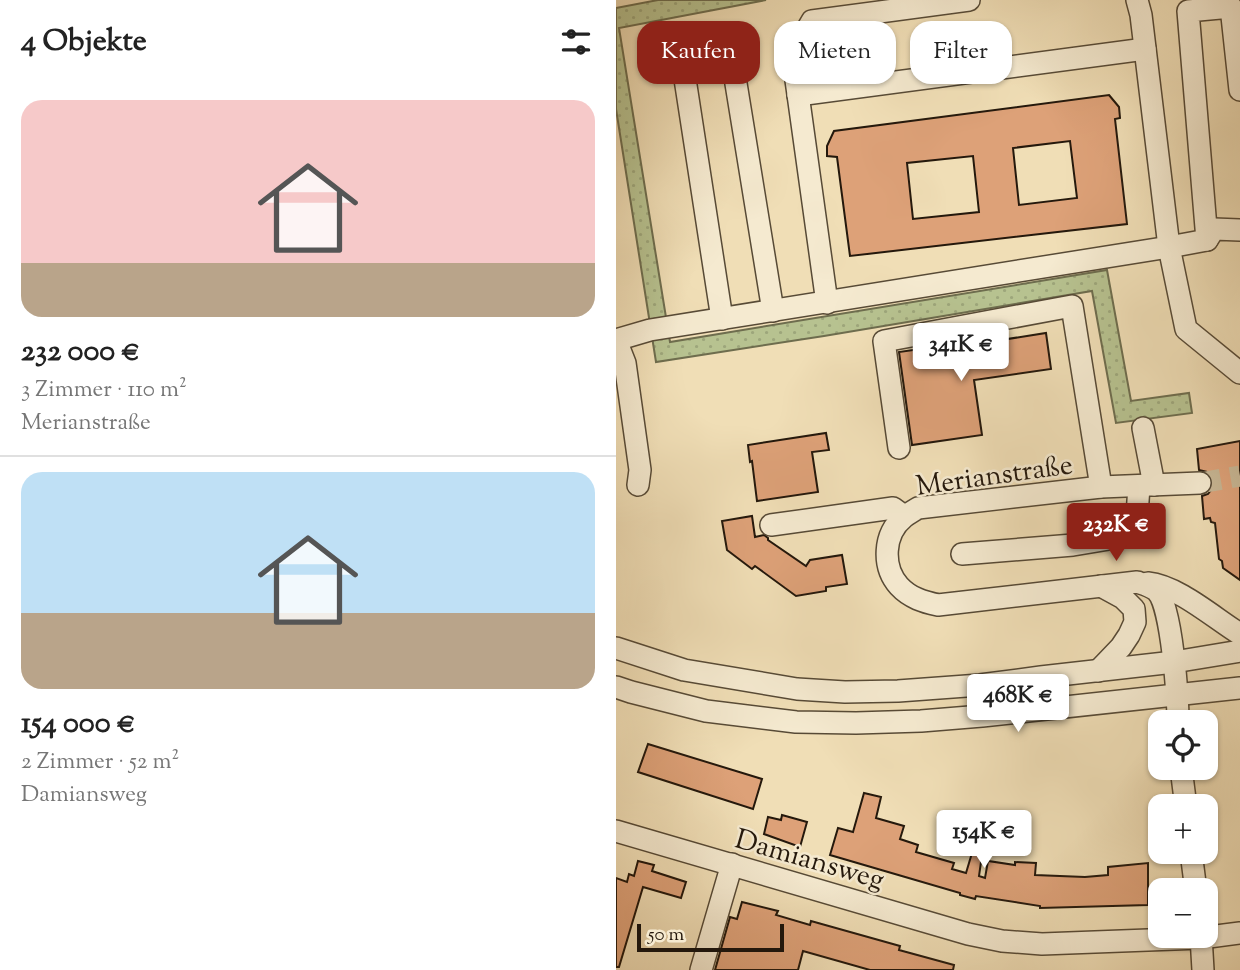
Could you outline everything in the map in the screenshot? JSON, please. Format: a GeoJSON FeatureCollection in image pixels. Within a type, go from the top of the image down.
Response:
{"type":"FeatureCollection","features":[{"type":"Feature","properties":{"kind":"street"},"geometry":{"type":"LineString","coordinates":[[827,303],[798,95],[795,50],[812,21],[969,0]]}},
{"type":"Feature","properties":{"kind":"street"},"geometry":{"type":"LineString","coordinates":[[1141,5],[1169,247],[1186,329],[1240,373]]}},
{"type":"Feature","properties":{"kind":"street"},"geometry":{"type":"LineString","coordinates":[[1207,240],[1188,11],[1236,7],[1240,90]]}},
{"type":"Feature","properties":{"kind":"street"},"geometry":{"type":"LineString","coordinates":[[798,95],[1145,50]]}},
{"type":"Feature","properties":{"kind":"street"},"geometry":{"type":"LineString","coordinates":[[722,319],[683,66],[732,59],[773,311]]}},
{"type":"Feature","properties":{"kind":"street"},"geometry":{"type":"LineString","coordinates":[[638,485],[639,470],[625,363],[616,340],[650,330],[1207,240],[1214,229],[1240,230]]}},
{"type":"Feature","properties":{"kind":"street"},"geometry":{"type":"LineString","coordinates":[[899,448],[884,341],[1072,306],[1101,487]]}},
{"type":"Feature","properties":{"kind":"street"},"geometry":{"type":"LineString","coordinates":[[962,554],[1073,545],[1109,539],[1137,516],[1156,485],[1143,428]]}},
{"type":"Feature","properties":{"kind":"street","name":"Merianstraße"},"geometry":{"type":"LineString","coordinates":[[1200,482],[1101,487],[918,509],[904,516],[895,526],[888,542],[890,570],[899,586],[913,597],[938,605],[1137,582],[1158,584],[1176,592],[1240,634]]}},
{"type":"Feature","properties":{"kind":"street"},"geometry":{"type":"LineString","coordinates":[[771,524],[893,508],[904,516]]}},
{"type":"Feature","properties":{"kind":"street"},"geometry":{"type":"LineString","coordinates":[[1137,582],[1158,592],[1164,606],[1174,662],[1178,710]]}},
{"type":"Feature","properties":{"kind":"street"},"geometry":{"type":"LineString","coordinates":[[1098,671],[1121,648],[1135,621],[1134,609],[1123,598],[1101,586]]}},
{"type":"Feature","properties":{"kind":"street"},"geometry":{"type":"LineString","coordinates":[[616,648],[684,670],[797,689],[845,692],[953,687],[1174,662],[1240,651]]}},
{"type":"Feature","properties":{"kind":"street"},"geometry":{"type":"LineString","coordinates":[[616,687],[706,711],[796,722],[856,723],[982,716],[1240,688]]}},
{"type":"Feature","properties":{"kind":"street","name":"Damiansweg"},"geometry":{"type":"LineString","coordinates":[[616,831],[968,934],[1002,941],[1042,944],[1148,939]]}},
{"type":"Feature","properties":{"kind":"street"},"geometry":{"type":"LineString","coordinates":[[702,970],[732,864]]}},
{"type":"Feature","properties":{"kind":"street","name":"Damiansweg"},"geometry":{"type":"LineString","coordinates":[[1218,935],[1240,933]]}},
{"type":"Feature","properties":{"kind":"street"},"geometry":{"type":"LineString","coordinates":[[1202,948],[1203,970]]}},
{"type":"Feature","properties":{"kind":"green space"},"geometry":{"type":"Polygon","coordinates":[[[658,0],[766,0],[656,21],[637,21],[637,25],[619,28],[670,342],[1107,270],[1131,401],[1189,393],[1192,413],[1116,423],[1092,291],[656,362],[616,109],[616,8],[658,0]]]}},
{"type":"Feature","properties":{"kind":"building"},"geometry":{"type":"Polygon","coordinates":[[[1109,95],[1119,107],[1120,118],[1115,119],[1127,224],[850,256],[837,157],[827,156],[827,146],[834,131],[1109,95]],[[1070,141],[1013,148],[1019,205],[1077,198],[1070,141]],[[973,156],[907,163],[913,219],[979,212],[973,156]]]}},
{"type":"Feature","properties":{"kind":"building"},"geometry":{"type":"Polygon","coordinates":[[[1046,333],[1051,369],[974,380],[982,435],[912,445],[899,352],[1046,333]]]}},
{"type":"Feature","properties":{"kind":"building"},"geometry":{"type":"Polygon","coordinates":[[[826,433],[829,450],[812,452],[818,492],[757,501],[748,445],[826,433]]]}},
{"type":"Feature","properties":{"kind":"building"},"geometry":{"type":"Polygon","coordinates":[[[1240,441],[1240,580],[1223,568],[1219,559],[1215,523],[1211,522],[1210,518],[1204,519],[1202,496],[1208,494],[1213,482],[1207,472],[1199,470],[1197,449],[1240,441]]]}},
{"type":"Feature","properties":{"kind":"building"},"geometry":{"type":"Polygon","coordinates":[[[752,516],[755,537],[764,535],[806,566],[810,560],[842,555],[847,584],[796,596],[755,566],[752,569],[727,550],[722,521],[752,516]]]}},
{"type":"Feature","properties":{"kind":"building"},"geometry":{"type":"Polygon","coordinates":[[[648,744],[762,779],[753,809],[638,772],[648,744]]]}},
{"type":"Feature","properties":{"kind":"building"},"geometry":{"type":"Polygon","coordinates":[[[864,793],[881,797],[876,818],[904,826],[900,839],[918,845],[916,852],[954,863],[952,869],[966,873],[972,853],[982,855],[979,876],[985,878],[988,861],[1015,865],[1015,862],[1036,863],[1035,875],[1085,877],[1108,875],[1108,867],[1148,863],[1148,905],[1040,908],[976,896],[975,899],[830,855],[838,828],[853,832],[864,793]]]}},
{"type":"Feature","properties":{"kind":"building"},"geometry":{"type":"Polygon","coordinates":[[[782,815],[807,822],[800,847],[764,834],[768,817],[781,820],[782,815]]]}},
{"type":"Feature","properties":{"kind":"building"},"geometry":{"type":"Polygon","coordinates":[[[638,861],[654,865],[652,871],[686,882],[681,898],[643,887],[619,967],[616,967],[616,878],[627,882],[629,874],[634,876],[638,861]]]}},
{"type":"Feature","properties":{"kind":"building"},"geometry":{"type":"Polygon","coordinates":[[[742,902],[778,911],[776,915],[810,925],[811,921],[900,946],[899,950],[954,965],[953,970],[870,970],[803,951],[798,970],[715,970],[730,917],[737,919],[742,902]]]}},
{"type":"Feature","properties":{"kind":"tunnel"},"geometry":{"type":"LineString","coordinates":[[1200,483],[1240,476]]}}]}
